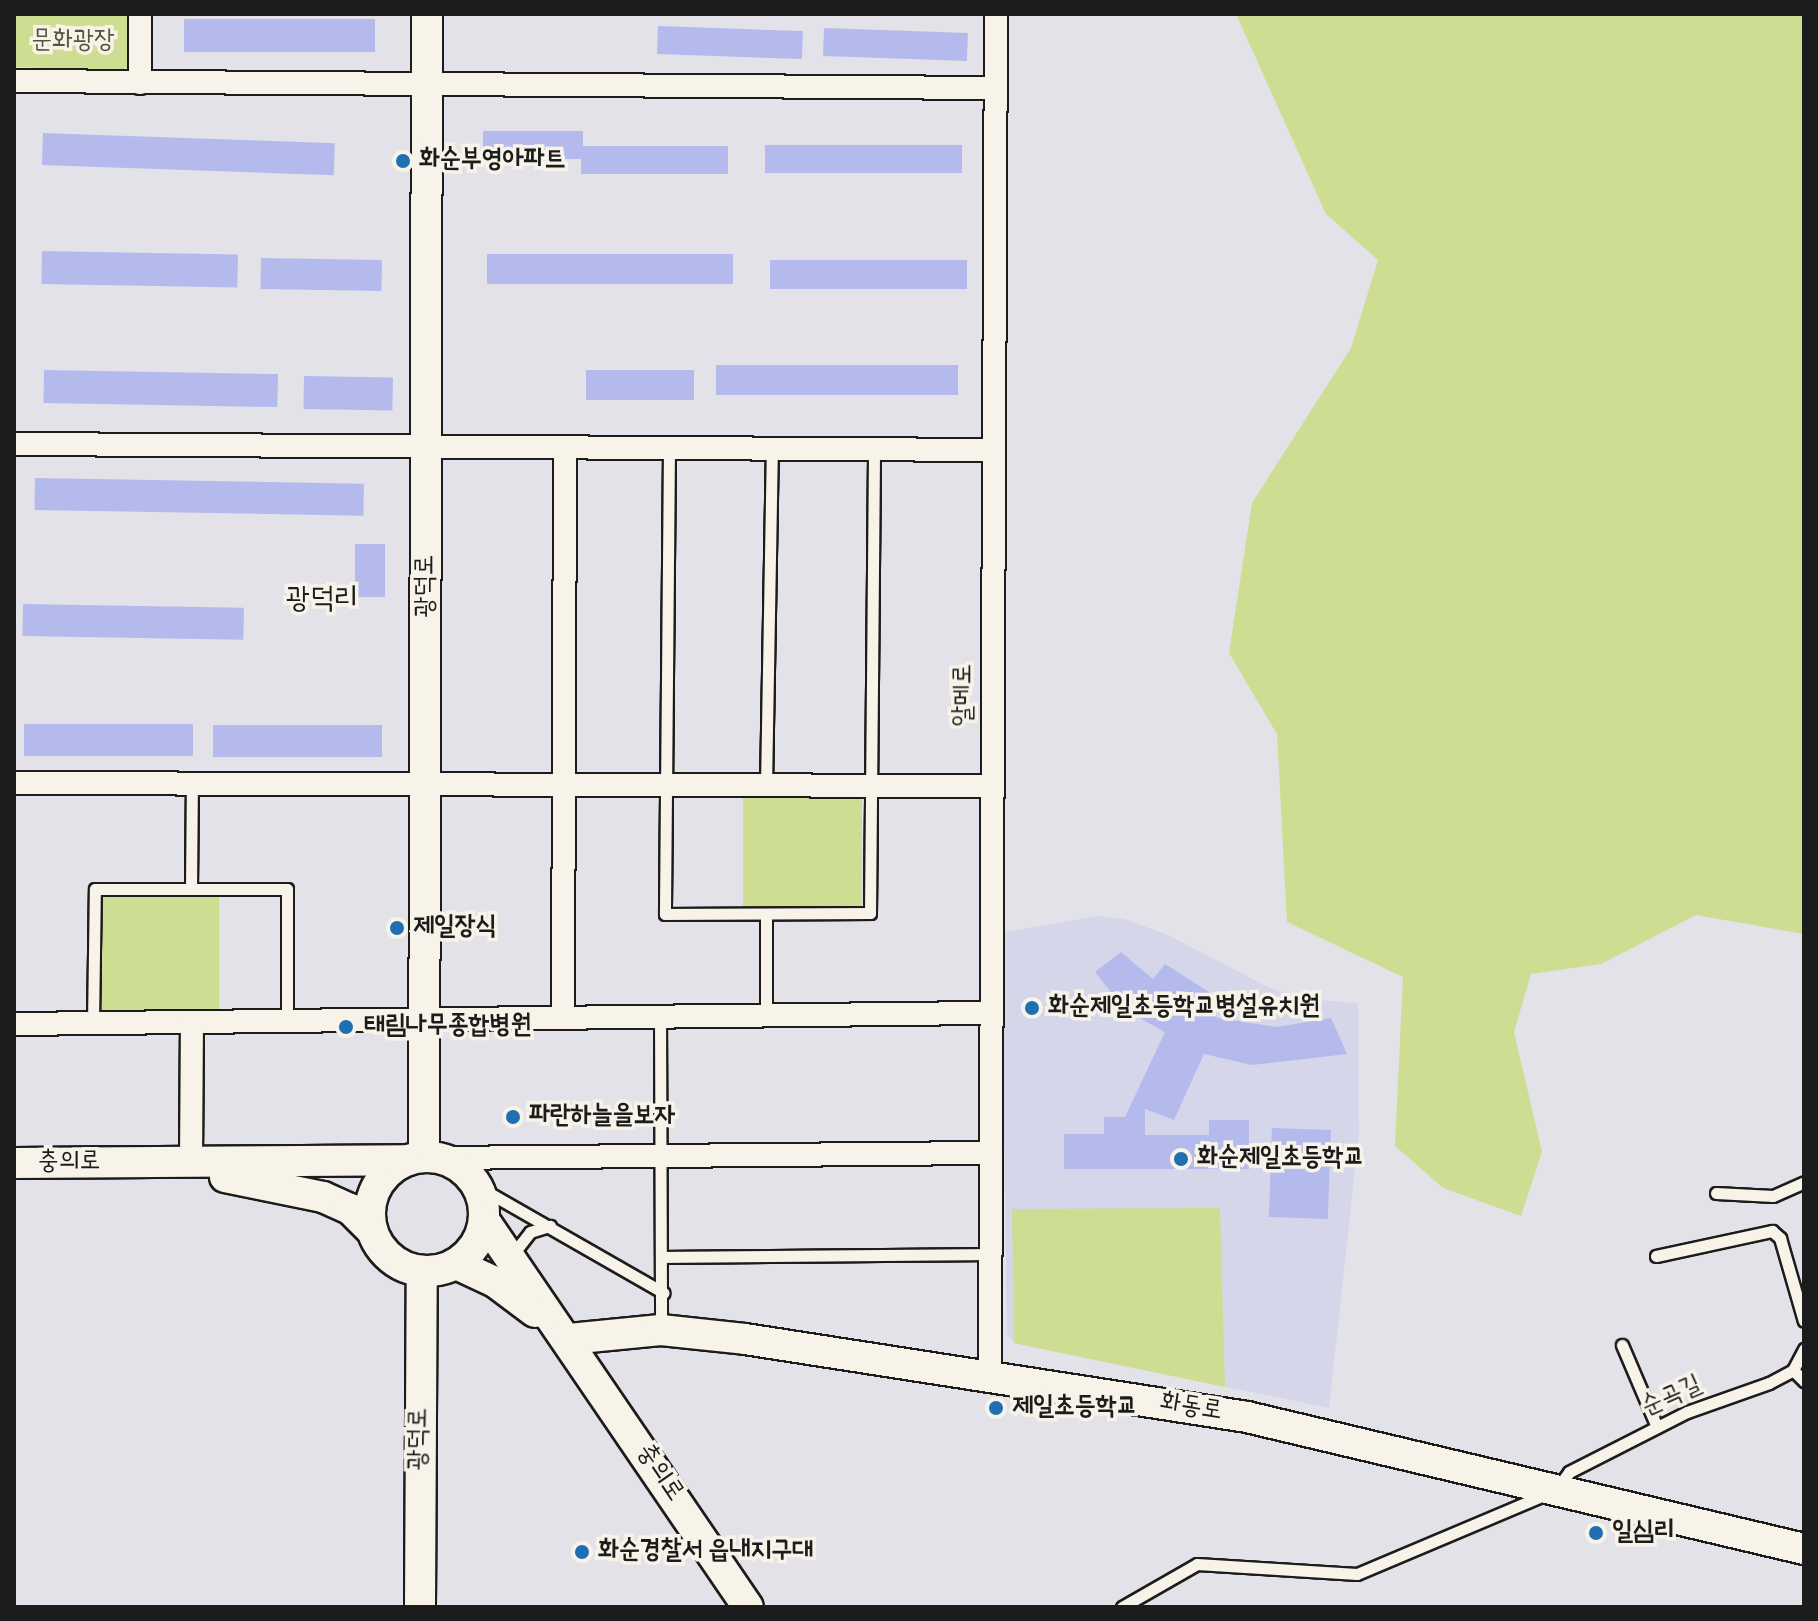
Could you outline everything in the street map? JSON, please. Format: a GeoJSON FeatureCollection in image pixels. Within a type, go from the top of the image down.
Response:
{"type":"FeatureCollection","features":[{"type":"Feature","properties":{"kind":"street"},"geometry":{"type":"LineString","coordinates":[[140,14],[140,83]]}},
{"type":"Feature","properties":{"kind":"street","name":"광덕로"},"geometry":{"type":"LineString","coordinates":[[423,1158],[427,14]]}},
{"type":"Feature","properties":{"kind":"street","name":"알메로"},"geometry":{"type":"LineString","coordinates":[[990,1375],[996,14]]}},
{"type":"Feature","properties":{"kind":"street"},"geometry":{"type":"LineString","coordinates":[[14,81],[996,88]]}},
{"type":"Feature","properties":{"kind":"street"},"geometry":{"type":"LineString","coordinates":[[14,444],[994,450]]}},
{"type":"Feature","properties":{"kind":"street"},"geometry":{"type":"LineString","coordinates":[[563,1018],[565,448]]}},
{"type":"Feature","properties":{"kind":"street"},"geometry":{"type":"LineString","coordinates":[[14,783],[993,786]]}},
{"type":"Feature","properties":{"kind":"street"},"geometry":{"type":"LineString","coordinates":[[14,1024],[287,1025],[660,1015],[991,1013]]}},
{"type":"Feature","properties":{"kind":"street"},"geometry":{"type":"LineString","coordinates":[[191,1162],[192,1024]]}},
{"type":"Feature","properties":{"kind":"street"},"geometry":{"type":"LineString","coordinates":[[423,1158],[466,1173],[477,1186],[484,1220],[470,1252],[456,1264],[422,1272],[390,1259],[371,1230],[369,1213],[380,1180],[423,1158],[991,1153]]}},
{"type":"Feature","properties":{"kind":"street","name":"충의로"},"geometry":{"type":"LineString","coordinates":[[14,1163],[423,1158]]}},
{"type":"Feature","properties":{"kind":"street","name":"충의로"},"geometry":{"type":"LineString","coordinates":[[124,1163],[291,1188],[350,1209],[371,1230]]}},
{"type":"Feature","properties":{"kind":"street","name":"충의로"},"geometry":{"type":"LineString","coordinates":[[484,1220],[511,1263],[569,1339],[748,1607]]}},
{"type":"Feature","properties":{"kind":"street","name":"충의로"},"geometry":{"type":"LineString","coordinates":[[456,1264],[495,1282],[569,1339]]}},
{"type":"Feature","properties":{"kind":"street","name":"광덕로"},"geometry":{"type":"LineString","coordinates":[[420,1607],[422,1272]]}},
{"type":"Feature","properties":{"kind":"street","name":"화동로"},"geometry":{"type":"LineString","coordinates":[[569,1339],[661,1330],[990,1375],[1247,1417],[1804,1549]]}},
{"type":"Feature","properties":{"kind":"lane"},"geometry":{"type":"LineString","coordinates":[[669,449],[665,914],[870,913],[874,450]]}},
{"type":"Feature","properties":{"kind":"lane"},"geometry":{"type":"LineString","coordinates":[[766,786],[772,449]]}},
{"type":"Feature","properties":{"kind":"lane"},"geometry":{"type":"LineString","coordinates":[[191,889],[192,783]]}},
{"type":"Feature","properties":{"kind":"lane"},"geometry":{"type":"LineString","coordinates":[[93,1024],[95,889],[287,889],[287,1025]]}},
{"type":"Feature","properties":{"kind":"lane"},"geometry":{"type":"LineString","coordinates":[[766,914],[766,1014]]}},
{"type":"Feature","properties":{"kind":"lane"},"geometry":{"type":"LineString","coordinates":[[660,1015],[664,1293],[661,1330]]}},
{"type":"Feature","properties":{"kind":"lane"},"geometry":{"type":"LineString","coordinates":[[1716,1193],[1773,1196],[1804,1182]]}},
{"type":"Feature","properties":{"kind":"lane"},"geometry":{"type":"LineString","coordinates":[[477,1186],[664,1293]]}},
{"type":"Feature","properties":{"kind":"lane"},"geometry":{"type":"LineString","coordinates":[[511,1263],[520,1240],[548,1224]]}},
{"type":"Feature","properties":{"kind":"lane"},"geometry":{"type":"LineString","coordinates":[[1656,1256],[1772,1231],[1780,1238],[1804,1321]]}},
{"type":"Feature","properties":{"kind":"lane"},"geometry":{"type":"LineString","coordinates":[[663,1257],[990,1254]]}},
{"type":"Feature","properties":{"kind":"lane"},"geometry":{"type":"LineString","coordinates":[[1622,1345],[1657,1427]]}},
{"type":"Feature","properties":{"kind":"lane"},"geometry":{"type":"LineString","coordinates":[[1804,1349],[1793,1370],[1804,1381]]}},
{"type":"Feature","properties":{"kind":"lane","name":"순곡길"},"geometry":{"type":"LineString","coordinates":[[1122,1607],[1197,1564],[1357,1574],[1556,1490],[1569,1472],[1657,1427],[1793,1370]]}},
{"type":"Feature","properties":{"kind":"shaded area","name":"화순제일초등학교"},"geometry":{"type":"Polygon","coordinates":[[[1098,916],[1124,919],[1168,935],[1268,987],[1303,999],[1358,1003],[1359,1133],[1329,1408],[1014,1343],[1007,1333],[1001,933],[1098,916]]]}},
{"type":"Feature","properties":{"kind":"green space","name":"문화광장"},"geometry":{"type":"Polygon","coordinates":[[[14,14],[132,14],[131,65],[121,70],[14,67],[14,14]]]}},
{"type":"Feature","properties":{"kind":"green space"},"geometry":{"type":"Polygon","coordinates":[[[1236,14],[1804,14],[1804,934],[1696,915],[1601,964],[1531,974],[1514,1032],[1542,1152],[1521,1216],[1443,1188],[1395,1146],[1403,977],[1287,922],[1277,734],[1229,653],[1252,503],[1351,348],[1378,260],[1326,214],[1236,14]]]}},
{"type":"Feature","properties":{"kind":"green space"},"geometry":{"type":"Polygon","coordinates":[[[743,794],[862,794],[862,908],[743,908],[743,794]]]}},
{"type":"Feature","properties":{"kind":"green space"},"geometry":{"type":"Polygon","coordinates":[[[100,895],[219,895],[219,1015],[100,1015],[100,895]]]}},
{"type":"Feature","properties":{"kind":"green space"},"geometry":{"type":"Polygon","coordinates":[[[1220,1208],[1225,1387],[1014,1343],[1012,1209],[1220,1208]]]}},
{"type":"Feature","properties":{"kind":"building"},"geometry":{"type":"Polygon","coordinates":[[[184,19],[375,19],[375,52],[184,52],[184,19]]]}},
{"type":"Feature","properties":{"kind":"building"},"geometry":{"type":"Polygon","coordinates":[[[658,26],[803,31],[802,59],[657,54],[658,26]]]}},
{"type":"Feature","properties":{"kind":"building"},"geometry":{"type":"Polygon","coordinates":[[[824,28],[968,33],[967,61],[823,56],[824,28]]]}},
{"type":"Feature","properties":{"kind":"building"},"geometry":{"type":"Polygon","coordinates":[[[483,131],[583,131],[583,146],[728,146],[728,174],[581,174],[581,159],[483,159],[483,131]]]}},
{"type":"Feature","properties":{"kind":"building"},"geometry":{"type":"Polygon","coordinates":[[[43,133],[335,143],[334,175],[42,165],[43,133]]]}},
{"type":"Feature","properties":{"kind":"building"},"geometry":{"type":"Polygon","coordinates":[[[765,145],[962,145],[962,173],[765,173],[765,145]]]}},
{"type":"Feature","properties":{"kind":"building"},"geometry":{"type":"Polygon","coordinates":[[[42,251],[238,254],[237,287],[41,284],[42,251]]]}},
{"type":"Feature","properties":{"kind":"building"},"geometry":{"type":"Polygon","coordinates":[[[487,254],[733,254],[733,284],[487,284],[487,254]]]}},
{"type":"Feature","properties":{"kind":"building"},"geometry":{"type":"Polygon","coordinates":[[[261,258],[382,260],[381,291],[260,289],[261,258]]]}},
{"type":"Feature","properties":{"kind":"building"},"geometry":{"type":"Polygon","coordinates":[[[770,260],[967,260],[967,289],[770,289],[770,260]]]}},
{"type":"Feature","properties":{"kind":"building"},"geometry":{"type":"Polygon","coordinates":[[[716,365],[958,365],[958,395],[716,395],[716,365]]]}},
{"type":"Feature","properties":{"kind":"building"},"geometry":{"type":"Polygon","coordinates":[[[44,370],[278,374],[277,407],[43,403],[44,370]]]}},
{"type":"Feature","properties":{"kind":"building"},"geometry":{"type":"Polygon","coordinates":[[[586,370],[694,370],[694,400],[586,400],[586,370]]]}},
{"type":"Feature","properties":{"kind":"building"},"geometry":{"type":"Polygon","coordinates":[[[304,376],[393,378],[392,411],[303,409],[304,376]]]}},
{"type":"Feature","properties":{"kind":"building"},"geometry":{"type":"Polygon","coordinates":[[[35,478],[364,484],[363,516],[34,510],[35,478]]]}},
{"type":"Feature","properties":{"kind":"building"},"geometry":{"type":"Polygon","coordinates":[[[355,544],[385,544],[385,597],[355,597],[355,544]]]}},
{"type":"Feature","properties":{"kind":"building"},"geometry":{"type":"Polygon","coordinates":[[[23,604],[244,608],[243,640],[22,636],[23,604]]]}},
{"type":"Feature","properties":{"kind":"building"},"geometry":{"type":"Polygon","coordinates":[[[24,724],[193,724],[193,756],[24,756],[24,724]]]}},
{"type":"Feature","properties":{"kind":"building"},"geometry":{"type":"Polygon","coordinates":[[[213,725],[382,725],[382,757],[213,757],[213,725]]]}},
{"type":"Feature","properties":{"kind":"building"},"geometry":{"type":"Polygon","coordinates":[[[1121,952],[1153,979],[1165,964],[1209,992],[1200,1006],[1218,1018],[1277,1027],[1331,1018],[1347,1054],[1252,1065],[1204,1054],[1174,1120],[1145,1109],[1145,1135],[1209,1135],[1209,1120],[1249,1120],[1249,1169],[1064,1169],[1064,1134],[1104,1134],[1104,1117],[1125,1117],[1165,1032],[1125,1010],[1095,972],[1121,952]]]}},
{"type":"Feature","properties":{"kind":"building"},"geometry":{"type":"Polygon","coordinates":[[[1272,1128],[1331,1130],[1328,1219],[1269,1217],[1272,1128]]]}},
{"type":"Feature","properties":{"kind":"place","name":"화순부영아파트"},"geometry":{"type":"Point","coordinates":[403,161]}},
{"type":"Feature","properties":{"kind":"place","name":"제일장식"},"geometry":{"type":"Point","coordinates":[397,928]}},
{"type":"Feature","properties":{"kind":"place","name":"화순제일초등학교병설유치원"},"geometry":{"type":"Point","coordinates":[1032,1008]}},
{"type":"Feature","properties":{"kind":"place","name":"태림나무종합병원"},"geometry":{"type":"Point","coordinates":[346,1027]}},
{"type":"Feature","properties":{"kind":"place","name":"파란하늘을보자"},"geometry":{"type":"Point","coordinates":[513,1117]}},
{"type":"Feature","properties":{"kind":"place","name":"화순제일초등학교"},"geometry":{"type":"Point","coordinates":[1181,1159]}},
{"type":"Feature","properties":{"kind":"place","name":"제일초등학교"},"geometry":{"type":"Point","coordinates":[996,1408]}},
{"type":"Feature","properties":{"kind":"place","name":"일심리"},"geometry":{"type":"Point","coordinates":[1596,1533]}},
{"type":"Feature","properties":{"kind":"place","name":"화순경찰서 읍내지구대"},"geometry":{"type":"Point","coordinates":[582,1552]}},
{"type":"Feature","properties":{"kind":"district","name":"광덕리"},"geometry":{"type":"Point","coordinates":[322,602]}}]}
